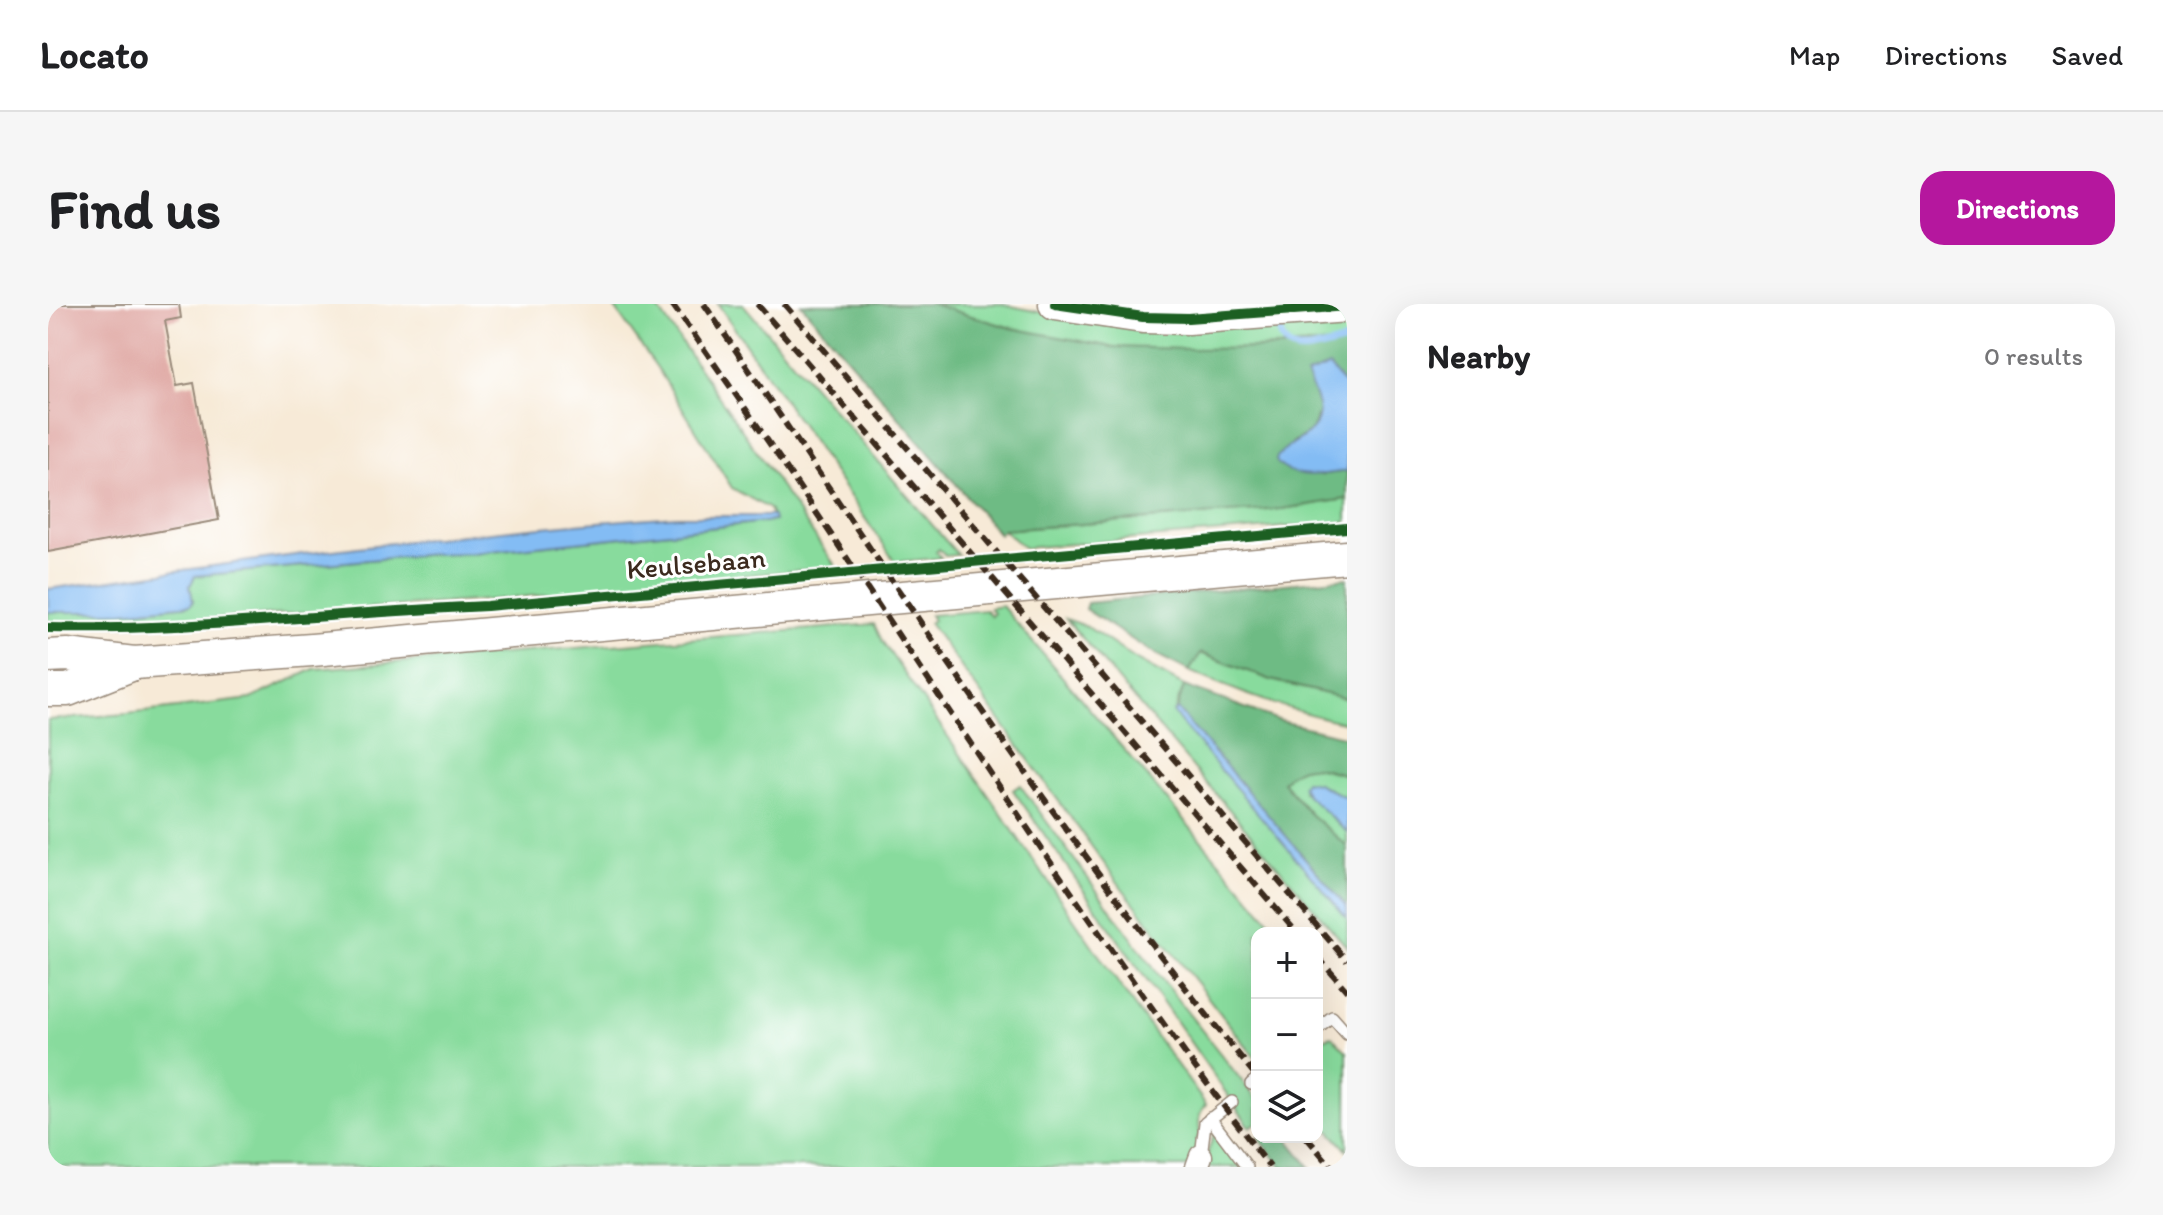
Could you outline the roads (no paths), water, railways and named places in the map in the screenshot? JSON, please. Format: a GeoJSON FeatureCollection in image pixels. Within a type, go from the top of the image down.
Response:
{"type":"FeatureCollection","features":[{"type":"Feature","properties":{"kind":"main road"},"geometry":{"type":"LineString","coordinates":[[1055,304],[1143,317],[1188,318],[1347,306]]}},
{"type":"Feature","properties":{"kind":"main road","name":"Keulsebaan"},"geometry":{"type":"LineString","coordinates":[[48,656],[67,655],[134,663],[312,650],[1347,557]]}},
{"type":"Feature","properties":{"kind":"main road","name":"Keulsebaan"},"geometry":{"type":"LineString","coordinates":[[48,690],[68,690],[134,663]]}},
{"type":"Feature","properties":{"kind":"lane"},"geometry":{"type":"LineString","coordinates":[[1323,1024],[1332,1017],[1347,1034]]}},
{"type":"Feature","properties":{"kind":"lane"},"geometry":{"type":"LineString","coordinates":[[1199,1162],[1204,1145],[1203,1126],[1232,1102]]}},
{"type":"Feature","properties":{"kind":"lane"},"geometry":{"type":"LineString","coordinates":[[1210,1118],[1247,1167]]}},
{"type":"Feature","properties":{"kind":"water"},"geometry":{"type":"Polygon","coordinates":[[[1329,366],[1347,387],[1347,471],[1299,474],[1282,467],[1276,461],[1277,457],[1316,423],[1317,400],[1306,375],[1329,366]]]}},
{"type":"Feature","properties":{"kind":"water"},"geometry":{"type":"Polygon","coordinates":[[[678,516],[773,516],[774,521],[472,553],[195,576],[190,586],[193,601],[190,605],[123,612],[48,612],[48,589],[441,537],[678,516]]]}},
{"type":"Feature","properties":{"kind":"water"},"geometry":{"type":"Polygon","coordinates":[[[1177,709],[1347,907],[1347,918],[1180,722],[1173,712],[1177,709]]]}},
{"type":"Feature","properties":{"kind":"water"},"geometry":{"type":"Polygon","coordinates":[[[1305,781],[1317,783],[1347,798],[1347,832],[1307,795],[1302,786],[1305,781]]]}},
{"type":"Feature","properties":{"kind":"waterway"},"geometry":{"type":"LineString","coordinates":[[1278,321],[1286,344],[1294,349],[1313,349],[1347,341]]}},
{"type":"Feature","properties":{"kind":"railway"},"geometry":{"type":"LineString","coordinates":[[672,304],[1115,955],[1270,1167]]}},
{"type":"Feature","properties":{"kind":"railway"},"geometry":{"type":"LineString","coordinates":[[704,304],[1040,794],[1252,1071]]}},
{"type":"Feature","properties":{"kind":"railway"},"geometry":{"type":"LineString","coordinates":[[757,304],[1292,927]]}},
{"type":"Feature","properties":{"kind":"railway"},"geometry":{"type":"LineString","coordinates":[[784,304],[1347,961]]}},
{"type":"Feature","properties":{"kind":"railway"},"geometry":{"type":"LineString","coordinates":[[1323,963],[1347,991]]}},
{"type":"Feature","properties":{"kind":"railway"},"geometry":{"type":"LineString","coordinates":[[1311,1143],[1332,1167]]}}]}
